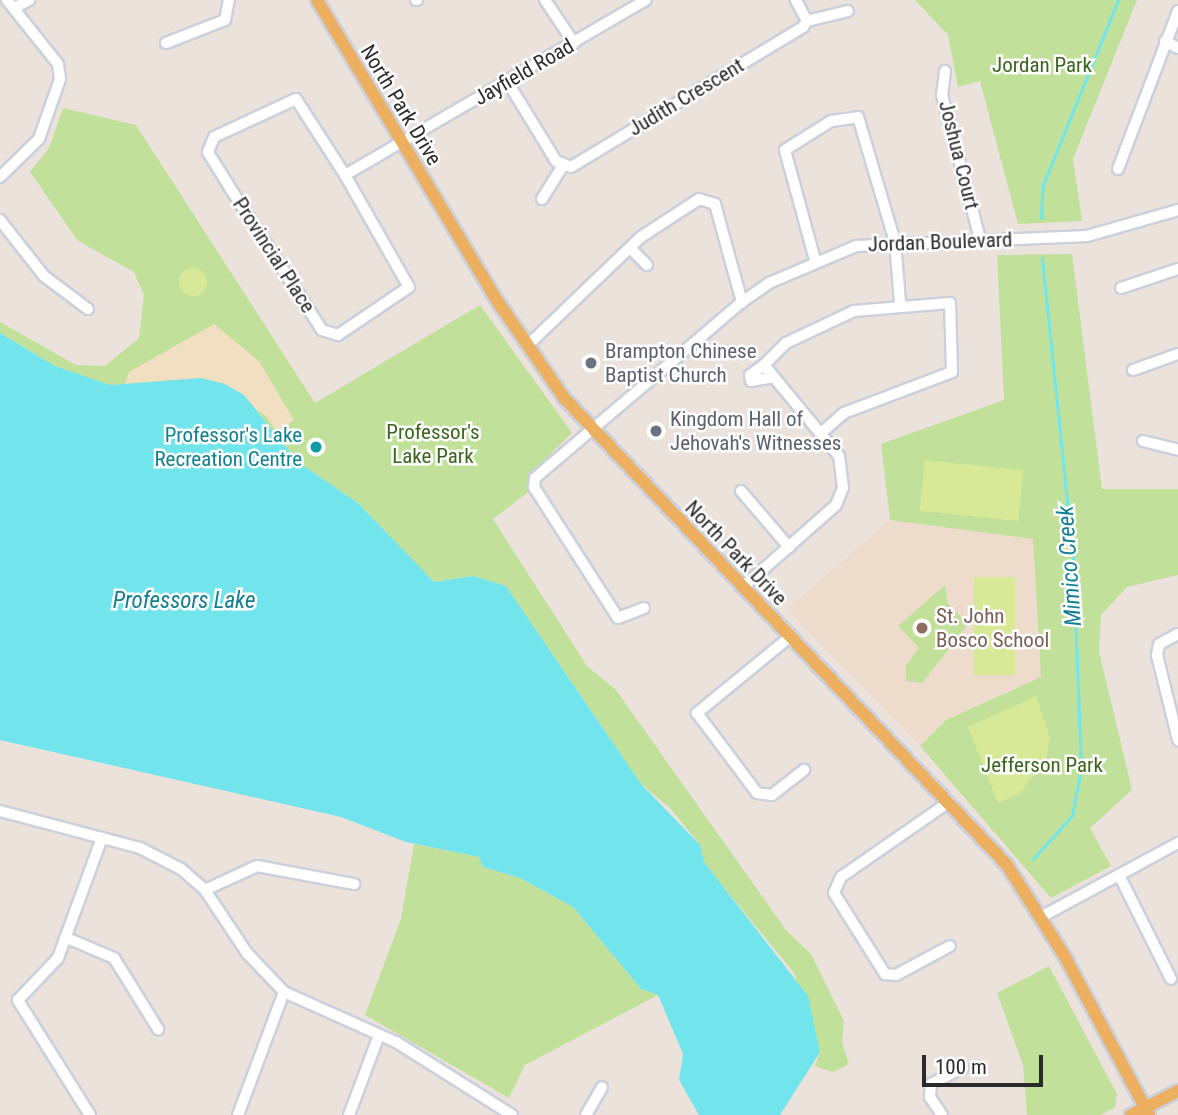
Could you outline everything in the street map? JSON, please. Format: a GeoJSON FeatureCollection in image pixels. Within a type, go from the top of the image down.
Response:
{"type":"FeatureCollection","features":[{"type":"Feature","properties":{"kind":"main road","name":"North Park Drive"},"geometry":{"type":"LineString","coordinates":[[317,0],[400,143],[528,345],[591,429],[1007,865],[1041,917],[1147,1111]]}},
{"type":"Feature","properties":{"kind":"main road"},"geometry":{"type":"LineString","coordinates":[[1131,1115],[1147,1111],[1178,1091]]}},
{"type":"Feature","properties":{"kind":"street"},"geometry":{"type":"LineString","coordinates":[[0,177],[39,139],[60,79],[58,64],[11,4],[29,0]]}},
{"type":"Feature","properties":{"kind":"street"},"geometry":{"type":"LineString","coordinates":[[166,43],[225,20],[229,0]]}},
{"type":"Feature","properties":{"kind":"street"},"geometry":{"type":"LineString","coordinates":[[545,0],[574,43]]}},
{"type":"Feature","properties":{"kind":"street","name":"Jayfield Road"},"geometry":{"type":"LineString","coordinates":[[400,143],[646,0]]}},
{"type":"Feature","properties":{"kind":"street"},"geometry":{"type":"LineString","coordinates":[[796,0],[807,21]]}},
{"type":"Feature","properties":{"kind":"street","name":"Judith Crescent"},"geometry":{"type":"LineString","coordinates":[[542,199],[562,167],[807,21],[848,11]]}},
{"type":"Feature","properties":{"kind":"street"},"geometry":{"type":"LineString","coordinates":[[1118,169],[1178,11]]}},
{"type":"Feature","properties":{"kind":"street"},"geometry":{"type":"LineString","coordinates":[[1165,41],[1178,48]]}},
{"type":"Feature","properties":{"kind":"street","name":"Joshua Court"},"geometry":{"type":"LineString","coordinates":[[945,71],[942,94],[980,239]]}},
{"type":"Feature","properties":{"kind":"street"},"geometry":{"type":"LineString","coordinates":[[507,80],[562,167]]}},
{"type":"Feature","properties":{"kind":"street","name":"Provincial Place"},"geometry":{"type":"LineString","coordinates":[[296,99],[345,175],[409,287],[338,335],[322,330],[209,144],[296,99]]}},
{"type":"Feature","properties":{"kind":"street"},"geometry":{"type":"LineString","coordinates":[[815,260],[785,150],[849,116],[863,122],[895,242],[900,302]]}},
{"type":"Feature","properties":{"kind":"street"},"geometry":{"type":"LineString","coordinates":[[345,175],[400,143]]}},
{"type":"Feature","properties":{"kind":"street"},"geometry":{"type":"LineString","coordinates":[[528,345],[630,248],[707,200],[715,204],[743,302]]}},
{"type":"Feature","properties":{"kind":"street","name":"Jordan Boulevard"},"geometry":{"type":"LineString","coordinates":[[644,608],[618,618],[534,487],[538,473],[743,302],[815,260],[895,242],[1087,236],[1178,210]]}},
{"type":"Feature","properties":{"kind":"street"},"geometry":{"type":"LineString","coordinates":[[0,220],[44,276],[88,309]]}},
{"type":"Feature","properties":{"kind":"street"},"geometry":{"type":"LineString","coordinates":[[630,248],[647,264]]}},
{"type":"Feature","properties":{"kind":"street"},"geometry":{"type":"LineString","coordinates":[[1121,288],[1178,269]]}},
{"type":"Feature","properties":{"kind":"street"},"geometry":{"type":"LineString","coordinates":[[774,377],[751,381],[750,375],[816,327],[900,302],[950,303],[952,372],[844,413],[821,433]]}},
{"type":"Feature","properties":{"kind":"street"},"geometry":{"type":"LineString","coordinates":[[1133,370],[1178,354]]}},
{"type":"Feature","properties":{"kind":"street"},"geometry":{"type":"LineString","coordinates":[[743,587],[841,498],[839,456],[764,365]]}},
{"type":"Feature","properties":{"kind":"street"},"geometry":{"type":"LineString","coordinates":[[1143,441],[1178,450]]}},
{"type":"Feature","properties":{"kind":"street"},"geometry":{"type":"LineString","coordinates":[[741,491],[789,547]]}},
{"type":"Feature","properties":{"kind":"street"},"geometry":{"type":"LineString","coordinates":[[1178,634],[1159,643],[1157,654],[1178,740]]}},
{"type":"Feature","properties":{"kind":"street"},"geometry":{"type":"LineString","coordinates":[[791,636],[697,713],[757,793],[772,795],[804,770]]}},
{"type":"Feature","properties":{"kind":"street"},"geometry":{"type":"LineString","coordinates":[[949,802],[841,877],[834,893],[885,974],[896,975],[950,946]]}},
{"type":"Feature","properties":{"kind":"street"},"geometry":{"type":"LineString","coordinates":[[1,813],[140,848],[205,890],[284,992],[379,1035],[512,1115]]}},
{"type":"Feature","properties":{"kind":"street"},"geometry":{"type":"LineString","coordinates":[[90,1115],[18,1007],[22,993],[47,976],[67,938],[102,838]]}},
{"type":"Feature","properties":{"kind":"street"},"geometry":{"type":"LineString","coordinates":[[1041,917],[1178,843]]}},
{"type":"Feature","properties":{"kind":"street"},"geometry":{"type":"LineString","coordinates":[[205,890],[257,866],[354,884]]}},
{"type":"Feature","properties":{"kind":"street"},"geometry":{"type":"LineString","coordinates":[[1119,875],[1171,979]]}},
{"type":"Feature","properties":{"kind":"street"},"geometry":{"type":"LineString","coordinates":[[67,938],[114,958],[158,1029]]}},
{"type":"Feature","properties":{"kind":"street"},"geometry":{"type":"LineString","coordinates":[[238,1115],[284,992]]}},
{"type":"Feature","properties":{"kind":"street"},"geometry":{"type":"LineString","coordinates":[[349,1115],[379,1035]]}},
{"type":"Feature","properties":{"kind":"street"},"geometry":{"type":"LineString","coordinates":[[942,1115],[930,1097],[931,1084],[963,1068]]}},
{"type":"Feature","properties":{"kind":"street"},"geometry":{"type":"LineString","coordinates":[[586,1115],[602,1087]]}},
{"type":"Feature","properties":{"kind":"shaded area","name":"St. John Bosco School"},"geometry":{"type":"Polygon","coordinates":[[[890,520],[1033,539],[1041,677],[946,720],[920,746],[787,609],[890,520]]]}},
{"type":"Feature","properties":{"kind":"green space","name":"Jordan Park"},"geometry":{"type":"Polygon","coordinates":[[[915,0],[1137,0],[1073,159],[1082,221],[1018,224],[980,81],[958,87],[948,35],[915,0]]]}},
{"type":"Feature","properties":{"kind":"green space","name":"Professor's Lake Park"},"geometry":{"type":"Polygon","coordinates":[[[63,108],[136,125],[315,403],[480,305],[572,433],[533,471],[531,490],[493,519],[587,666],[616,690],[786,930],[811,954],[844,1021],[842,1043],[849,1064],[833,1072],[815,1066],[820,1052],[794,973],[703,862],[700,845],[670,808],[641,784],[506,586],[473,576],[434,582],[358,503],[298,462],[244,395],[225,384],[201,378],[110,385],[55,366],[0,333],[0,322],[76,365],[105,366],[139,338],[144,295],[134,272],[78,241],[30,172],[49,148],[63,108]]]}},
{"type":"Feature","properties":{"kind":"green space","name":"Jefferson Park"},"geometry":{"type":"Polygon","coordinates":[[[1072,254],[1102,489],[1178,489],[1178,575],[1127,587],[1101,615],[1099,651],[1132,790],[1090,828],[1111,866],[1051,898],[920,746],[946,720],[1041,677],[1033,539],[890,520],[881,444],[1004,400],[997,255],[1072,254]]]}},
{"type":"Feature","properties":{"kind":"green space"},"geometry":{"type":"Polygon","coordinates":[[[193,268],[203,272],[207,282],[203,292],[193,296],[183,292],[179,282],[183,272],[193,268]]]}},
{"type":"Feature","properties":{"kind":"green space"},"geometry":{"type":"Polygon","coordinates":[[[925,460],[1023,470],[1018,521],[920,511],[925,460]]]}},
{"type":"Feature","properties":{"kind":"green space"},"geometry":{"type":"Polygon","coordinates":[[[974,577],[1015,577],[1015,675],[974,675],[974,577]]]}},
{"type":"Feature","properties":{"kind":"green space"},"geometry":{"type":"Polygon","coordinates":[[[945,585],[948,604],[968,624],[922,683],[906,681],[906,665],[919,648],[898,626],[945,585]]]}},
{"type":"Feature","properties":{"kind":"green space"},"geometry":{"type":"Polygon","coordinates":[[[1036,696],[1050,738],[1046,760],[1019,794],[998,803],[968,727],[1036,696]]]}},
{"type":"Feature","properties":{"kind":"green space"},"geometry":{"type":"Polygon","coordinates":[[[414,844],[479,857],[483,867],[520,878],[573,907],[641,989],[658,995],[525,1065],[509,1098],[365,1015],[401,919],[414,844]]]}},
{"type":"Feature","properties":{"kind":"green space"},"geometry":{"type":"Polygon","coordinates":[[[1049,966],[1117,1094],[1115,1107],[1101,1115],[1027,1115],[1023,1065],[997,993],[1049,966]]]}},
{"type":"Feature","properties":{"kind":"sand"},"geometry":{"type":"Polygon","coordinates":[[[214,324],[259,361],[294,420],[277,432],[266,416],[201,378],[125,384],[129,372],[214,324]]]}},
{"type":"Feature","properties":{"kind":"water","name":"Professors Lake"},"geometry":{"type":"Polygon","coordinates":[[[0,333],[55,366],[110,385],[201,378],[225,384],[244,395],[298,462],[358,503],[434,582],[473,576],[506,586],[641,784],[700,845],[704,862],[808,996],[820,1052],[780,1115],[699,1115],[679,1080],[683,1054],[658,995],[641,989],[573,907],[520,878],[483,867],[479,857],[406,842],[341,817],[0,740],[0,333]]]}},
{"type":"Feature","properties":{"kind":"waterway","name":"Mimico Creek"},"geometry":{"type":"LineString","coordinates":[[1041,218],[1043,185],[1118,0]]}},
{"type":"Feature","properties":{"kind":"waterway","name":"Mimico Creek"},"geometry":{"type":"LineString","coordinates":[[1033,859],[1072,816],[1081,769],[1073,559],[1042,259]]}},
{"type":"Feature","properties":{"kind":"place","name":"Brampton Chinese Baptist Church"},"geometry":{"type":"Point","coordinates":[591,363]}},
{"type":"Feature","properties":{"kind":"place","name":"Kingdom Hall of Jehovah's Witnesses"},"geometry":{"type":"Point","coordinates":[656,431]}},
{"type":"Feature","properties":{"kind":"place","name":"Professor's Lake Recreation Centre"},"geometry":{"type":"Point","coordinates":[316,447]}},
{"type":"Feature","properties":{"kind":"place","name":"St. John Bosco School"},"geometry":{"type":"Point","coordinates":[922,628]}}]}
